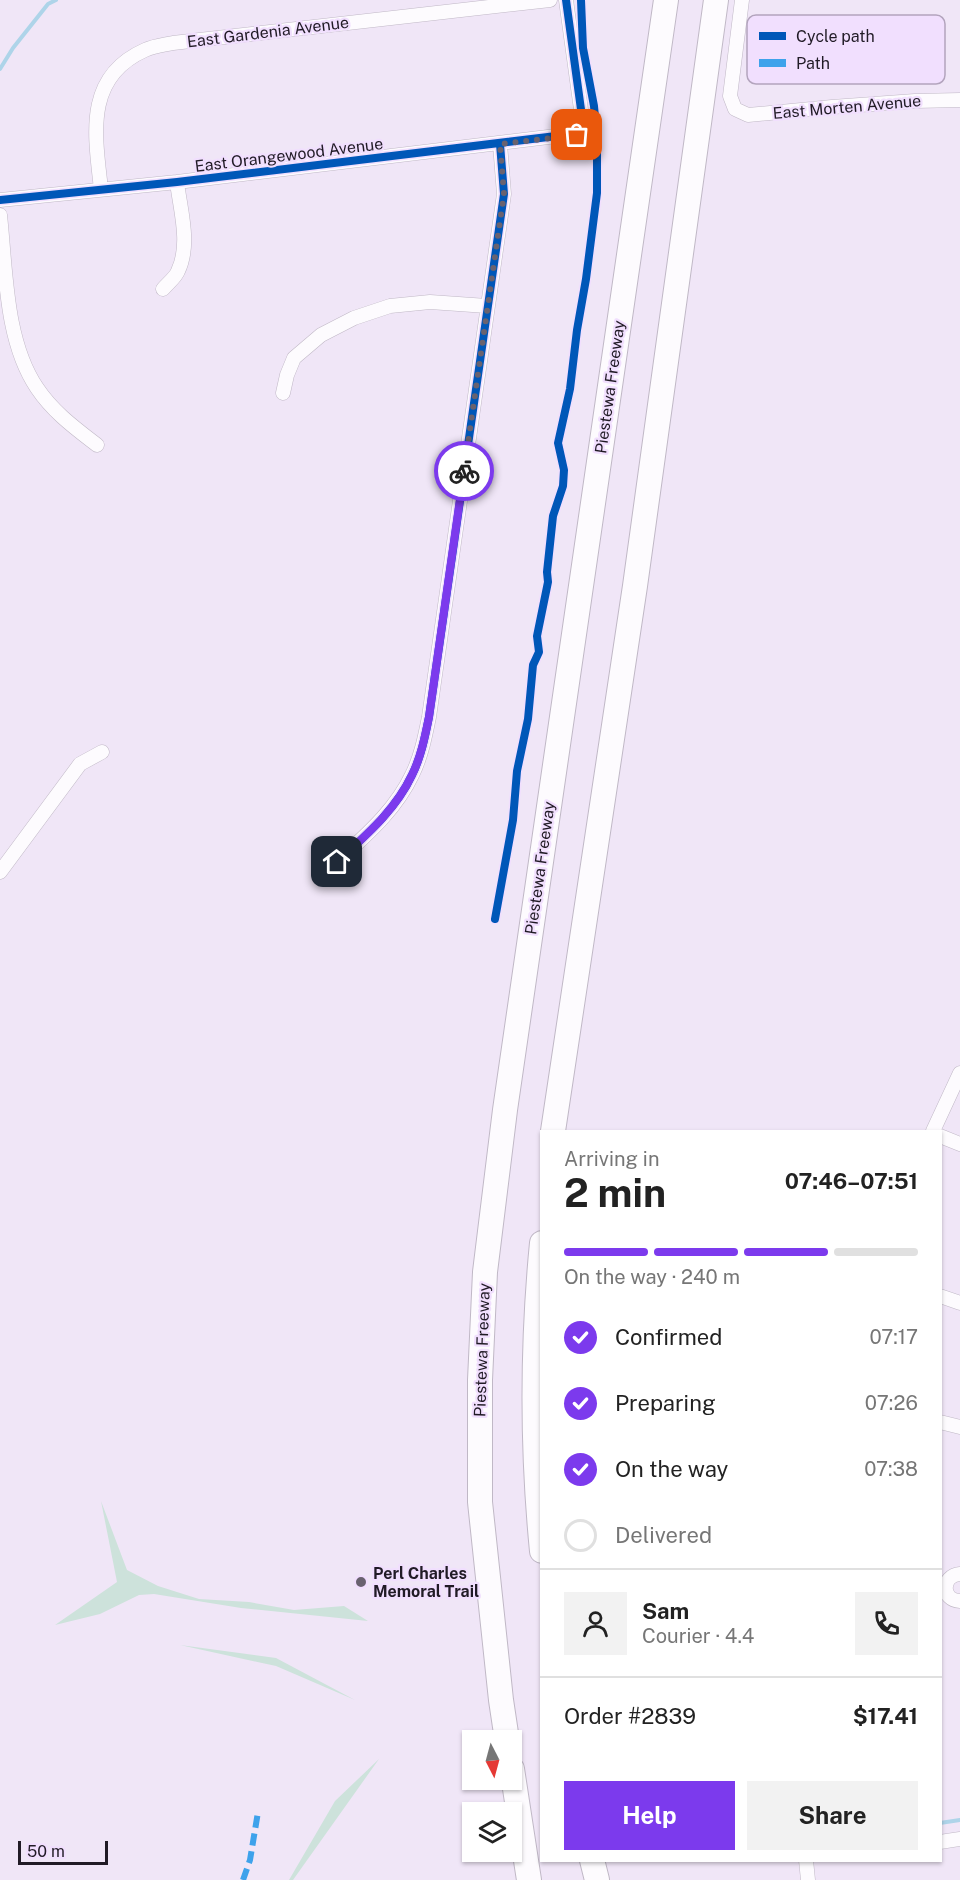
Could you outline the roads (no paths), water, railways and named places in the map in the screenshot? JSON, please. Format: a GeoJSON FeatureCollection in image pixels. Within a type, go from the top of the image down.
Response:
{"type":"FeatureCollection","features":[{"type":"Feature","properties":{"kind":"highway","name":"Piestewa Freeway"},"geometry":{"type":"LineString","coordinates":[[506,1730],[480,1502],[480,1380],[485,1272],[508,1086],[666,0]]}},
{"type":"Feature","properties":{"kind":"highway"},"geometry":{"type":"LineString","coordinates":[[553,1130],[633,598],[716,0]]}},
{"type":"Feature","properties":{"kind":"highway"},"geometry":{"type":"LineString","coordinates":[[540,1264],[534,1383],[536,1496],[540,1533]]}},
{"type":"Feature","properties":{"kind":"highway"},"geometry":{"type":"LineString","coordinates":[[522,1836],[529,1880]]}},
{"type":"Feature","properties":{"kind":"highway"},"geometry":{"type":"LineString","coordinates":[[522,1852],[524,1880]]}},
{"type":"Feature","properties":{"kind":"highway"},"geometry":{"type":"LineString","coordinates":[[585,1862],[588,1880]]}},
{"type":"Feature","properties":{"kind":"highway"},"geometry":{"type":"LineString","coordinates":[[592,1862],[597,1880]]}},
{"type":"Feature","properties":{"kind":"street","name":"East Gardenia Avenue"},"geometry":{"type":"LineString","coordinates":[[101,189],[96,142],[97,107],[111,75],[146,50],[173,43],[550,0]]}},
{"type":"Feature","properties":{"kind":"street","name":"East Orangewood Avenue"},"geometry":{"type":"LineString","coordinates":[[0,200],[177,182],[581,134],[583,124],[566,0]]}},
{"type":"Feature","properties":{"kind":"street","name":"East Morten Avenue"},"geometry":{"type":"LineString","coordinates":[[742,0],[730,96],[735,109],[748,115],[915,100],[960,100]]}},
{"type":"Feature","properties":{"kind":"street"},"geometry":{"type":"LineString","coordinates":[[337,862],[383,818],[413,774],[429,717],[486,306],[504,194],[500,144]]}},
{"type":"Feature","properties":{"kind":"street"},"geometry":{"type":"LineString","coordinates":[[163,289],[178,272],[183,253],[184,235],[177,182]]}},
{"type":"Feature","properties":{"kind":"street"},"geometry":{"type":"LineString","coordinates":[[0,215],[13,328],[25,365],[36,387],[56,412],[97,445]]}},
{"type":"Feature","properties":{"kind":"street"},"geometry":{"type":"LineString","coordinates":[[283,393],[294,358],[321,335],[354,318],[390,306],[430,302],[486,306]]}},
{"type":"Feature","properties":{"kind":"street"},"geometry":{"type":"LineString","coordinates":[[0,872],[80,764],[102,752]]}},
{"type":"Feature","properties":{"kind":"street"},"geometry":{"type":"LineString","coordinates":[[933,1130],[960,1073]]}},
{"type":"Feature","properties":{"kind":"street"},"geometry":{"type":"LineString","coordinates":[[942,1137],[960,1144]]}},
{"type":"Feature","properties":{"kind":"street"},"geometry":{"type":"LineString","coordinates":[[942,1297],[960,1303]]}},
{"type":"Feature","properties":{"kind":"street"},"geometry":{"type":"LineString","coordinates":[[942,1422],[960,1427]]}},
{"type":"Feature","properties":{"kind":"street"},"geometry":{"type":"LineString","coordinates":[[960,1574],[949,1578],[943,1593],[951,1599],[960,1601]]}},
{"type":"Feature","properties":{"kind":"street"},"geometry":{"type":"LineString","coordinates":[[942,1842],[960,1839]]}},
{"type":"Feature","properties":{"kind":"street"},"geometry":{"type":"LineString","coordinates":[[806,1862],[808,1880]]}},
{"type":"Feature","properties":{"kind":"waterway"},"geometry":{"type":"LineString","coordinates":[[0,69],[13,48],[48,4],[56,0]]}},
{"type":"Feature","properties":{"kind":"waterway"},"geometry":{"type":"LineString","coordinates":[[942,1823],[960,1820]]}},
{"type":"Feature","properties":{"kind":"place","name":"Perl Charles Memoral Trail"},"geometry":{"type":"Point","coordinates":[361,1582]}}]}
